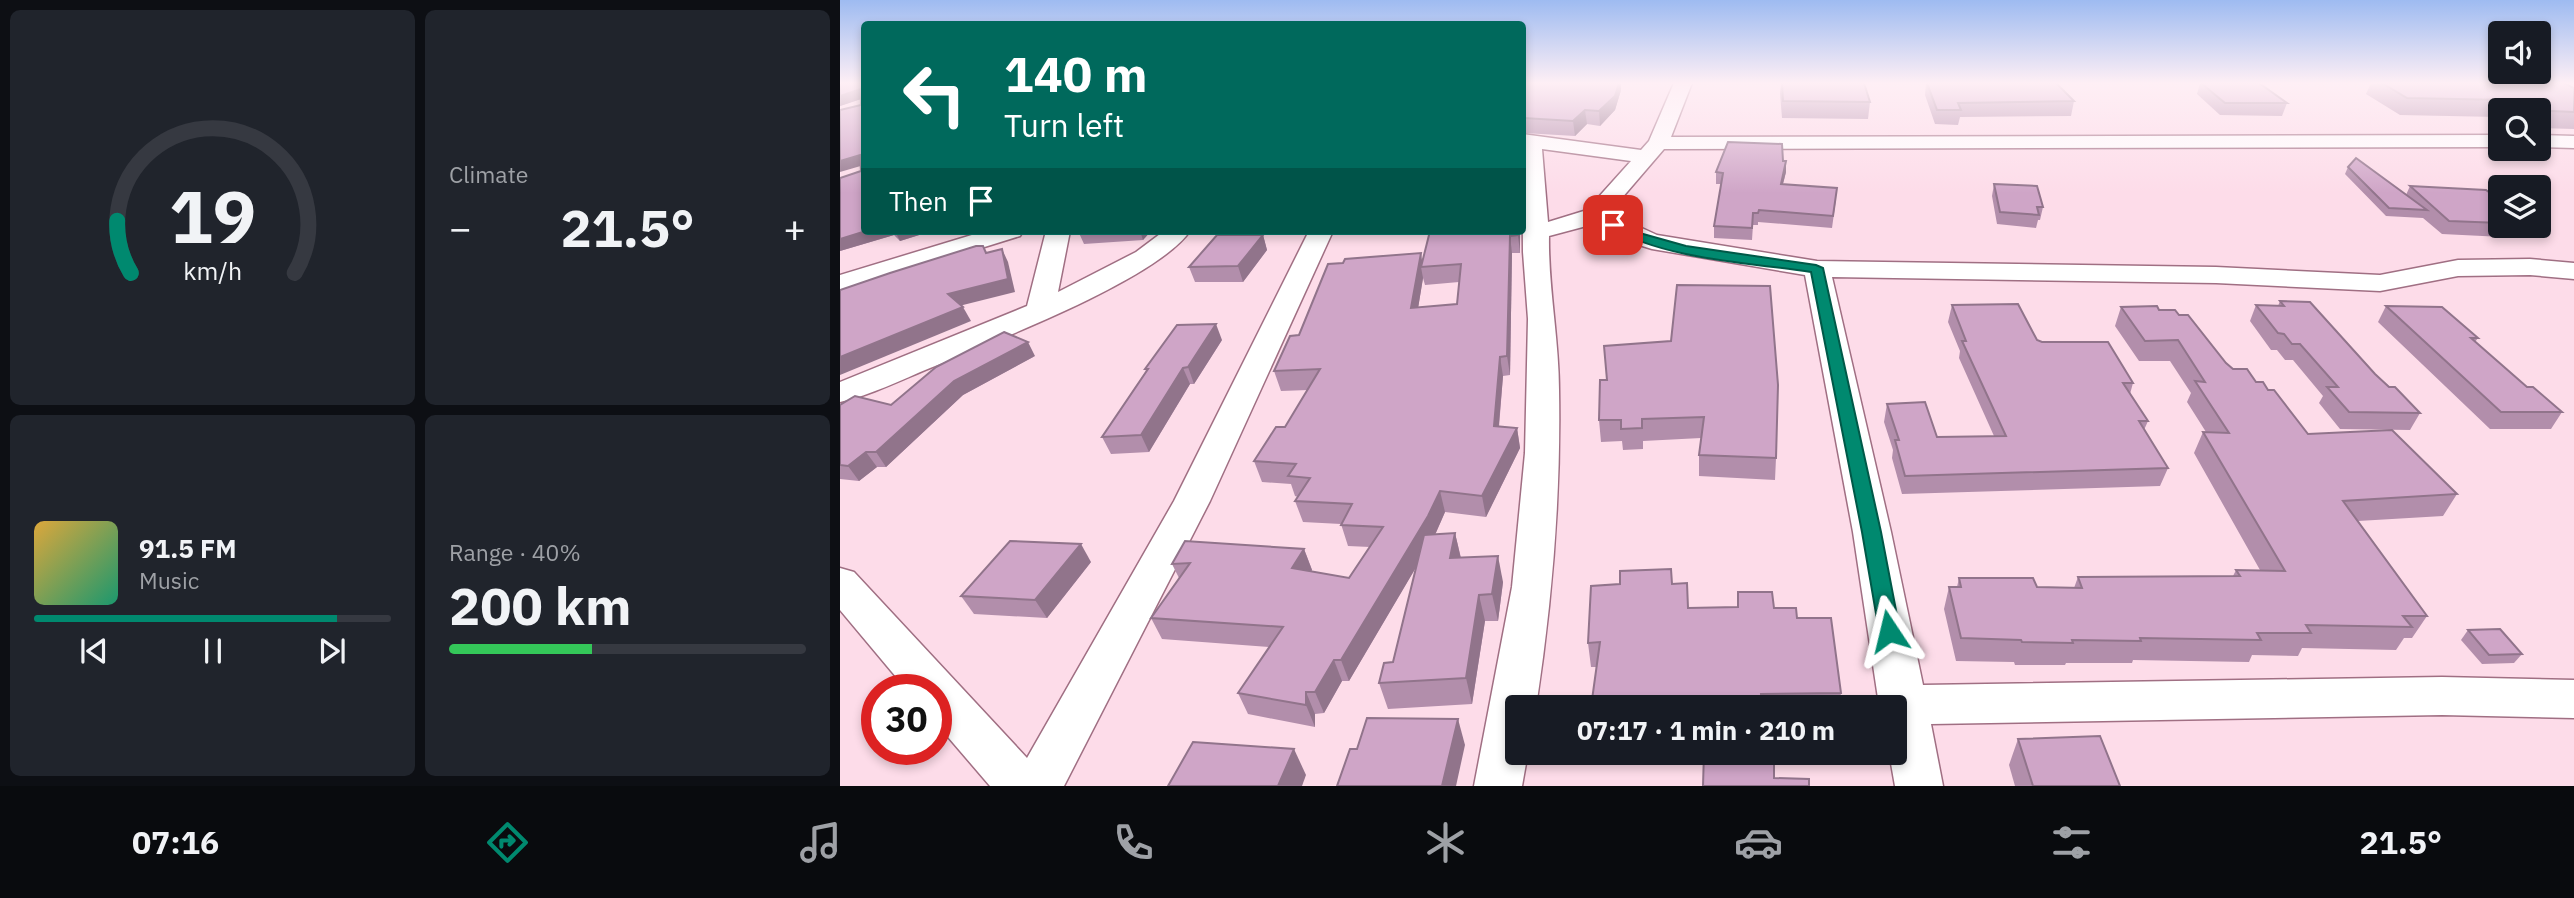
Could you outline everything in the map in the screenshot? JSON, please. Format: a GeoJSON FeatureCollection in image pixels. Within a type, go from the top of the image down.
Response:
{"type":"FeatureCollection","features":[{"type":"Feature","properties":{"kind":"street"},"geometry":{"type":"LineString","coordinates":[[1537,232],[1570,225],[1595,215],[1653,150],[1666,120]]}},
{"type":"Feature","properties":{"kind":"street"},"geometry":{"type":"LineString","coordinates":[[1498,786],[1533,584],[1546,394],[1536,252],[1537,232],[1527,141],[1653,150],[2488,141]]}},
{"type":"Feature","properties":{"kind":"street"},"geometry":{"type":"LineString","coordinates":[[2551,141],[2574,142]]}},
{"type":"Feature","properties":{"kind":"street"},"geometry":{"type":"LineString","coordinates":[[1595,215],[1632,235],[1652,242],[1816,268],[2216,275],[2380,283],[2458,268],[2530,267],[2574,271]]}},
{"type":"Feature","properties":{"kind":"street"},"geometry":{"type":"LineString","coordinates":[[840,284],[998,235]]}},
{"type":"Feature","properties":{"kind":"street"},"geometry":{"type":"LineString","coordinates":[[1040,312],[1057,235]]}},
{"type":"Feature","properties":{"kind":"street"},"geometry":{"type":"LineString","coordinates":[[840,393],[1040,312],[1139,261],[1174,235]]}},
{"type":"Feature","properties":{"kind":"street"},"geometry":{"type":"LineString","coordinates":[[1038,786],[1192,501],[1319,235]]}},
{"type":"Feature","properties":{"kind":"street"},"geometry":{"type":"LineString","coordinates":[[1816,268],[1872,532],[1900,695]]}},
{"type":"Feature","properties":{"kind":"street"},"geometry":{"type":"LineString","coordinates":[[840,583],[922,674]]}},
{"type":"Feature","properties":{"kind":"street"},"geometry":{"type":"LineString","coordinates":[[1907,705],[2442,696],[2574,699]]}},
{"type":"Feature","properties":{"kind":"street"},"geometry":{"type":"LineString","coordinates":[[952,708],[1021,786]]}},
{"type":"Feature","properties":{"kind":"street"},"geometry":{"type":"LineString","coordinates":[[1907,729],[1919,786]]}},
{"type":"Feature","properties":{"kind":"building"},"geometry":{"type":"Polygon","coordinates":[[[840,120],[861,120],[861,171],[860,155],[840,161],[840,120]]]}},
{"type":"Feature","properties":{"kind":"building"},"geometry":{"type":"Polygon","coordinates":[[[1728,142],[1782,144],[1783,161],[1786,161],[1781,184],[1837,188],[1833,216],[1759,210],[1758,213],[1753,213],[1752,228],[1714,226],[1723,173],[1716,172],[1728,142]]]}},
{"type":"Feature","properties":{"kind":"building"},"geometry":{"type":"Polygon","coordinates":[[[2356,158],[2427,210],[2389,208],[2348,167],[2356,158]]]}},
{"type":"Feature","properties":{"kind":"building"},"geometry":{"type":"Polygon","coordinates":[[[861,171],[861,233],[840,239],[840,178],[861,171]]]}},
{"type":"Feature","properties":{"kind":"building"},"geometry":{"type":"Polygon","coordinates":[[[1994,184],[2037,186],[2043,207],[2037,207],[2039,215],[2000,212],[1994,184]]]}},
{"type":"Feature","properties":{"kind":"building"},"geometry":{"type":"Polygon","coordinates":[[[2410,186],[2488,191],[2488,222],[2449,221],[2410,186]]]}},
{"type":"Feature","properties":{"kind":"building"},"geometry":{"type":"Polygon","coordinates":[[[1217,235],[1263,235],[1238,266],[1189,267],[1217,235]]]}},
{"type":"Feature","properties":{"kind":"building"},"geometry":{"type":"Polygon","coordinates":[[[1429,235],[1518,235],[1510,236],[1507,356],[1500,357],[1494,426],[1517,428],[1482,496],[1440,491],[1428,516],[1341,660],[1334,660],[1315,692],[1306,692],[1306,705],[1238,693],[1283,627],[1151,618],[1190,563],[1172,564],[1185,541],[1304,549],[1292,568],[1349,578],[1383,527],[1341,525],[1352,504],[1295,501],[1310,478],[1288,476],[1296,464],[1254,461],[1276,427],[1285,427],[1320,369],[1274,371],[1290,336],[1299,335],[1328,264],[1343,263],[1345,259],[1421,253],[1411,308],[1457,304],[1461,264],[1421,267],[1429,235]]]}},
{"type":"Feature","properties":{"kind":"building"},"geometry":{"type":"Polygon","coordinates":[[[983,246],[986,253],[1002,249],[1008,279],[948,294],[963,307],[840,357],[840,290],[983,246]]]}},
{"type":"Feature","properties":{"kind":"building"},"geometry":{"type":"Polygon","coordinates":[[[1677,285],[1770,286],[1778,385],[1776,458],[1699,455],[1704,417],[1642,419],[1642,428],[1621,429],[1621,420],[1599,420],[1600,380],[1607,380],[1604,346],[1671,341],[1677,285]]]}},
{"type":"Feature","properties":{"kind":"building"},"geometry":{"type":"Polygon","coordinates":[[[2280,301],[2310,302],[2375,374],[2389,387],[2395,387],[2420,413],[2349,412],[2327,387],[2338,387],[2300,344],[2292,344],[2284,334],[2278,333],[2256,305],[2284,306],[2280,301]]]}},
{"type":"Feature","properties":{"kind":"building"},"geometry":{"type":"Polygon","coordinates":[[[2018,304],[2037,340],[2108,342],[2133,383],[2123,383],[2148,421],[2139,421],[2168,468],[1905,476],[1895,440],[1899,440],[1887,404],[1925,402],[1937,437],[2006,436],[1962,341],[1966,341],[1952,305],[2018,304]]]}},
{"type":"Feature","properties":{"kind":"building"},"geometry":{"type":"Polygon","coordinates":[[[2157,306],[2159,310],[2175,310],[2179,315],[2188,315],[2226,363],[2233,369],[2247,369],[2256,382],[2263,382],[2268,390],[2274,390],[2308,434],[2392,430],[2457,494],[2343,501],[2427,616],[2403,616],[2412,627],[2306,625],[2311,633],[2257,633],[2261,640],[2140,638],[2141,641],[2072,640],[2073,643],[1961,638],[1949,587],[1961,587],[1959,578],[2033,578],[2037,587],[2082,588],[2078,577],[2240,576],[2236,570],[2285,571],[2203,432],[2229,433],[2195,381],[2205,382],[2178,340],[2145,341],[2121,307],[2157,306]]]}},
{"type":"Feature","properties":{"kind":"building"},"geometry":{"type":"Polygon","coordinates":[[[2386,306],[2442,307],[2478,338],[2471,338],[2527,387],[2533,387],[2562,412],[2501,412],[2386,306]]]}},
{"type":"Feature","properties":{"kind":"building"},"geometry":{"type":"Polygon","coordinates":[[[1216,324],[1188,367],[1183,368],[1141,435],[1102,437],[1148,369],[1145,369],[1177,325],[1216,324]]]}},
{"type":"Feature","properties":{"kind":"building"},"geometry":{"type":"Polygon","coordinates":[[[1004,332],[1028,342],[954,381],[876,452],[866,452],[848,466],[840,465],[840,405],[855,396],[891,405],[936,367],[1004,332]]]}},
{"type":"Feature","properties":{"kind":"building"},"geometry":{"type":"Polygon","coordinates":[[[1455,533],[1450,558],[1498,556],[1492,594],[1479,595],[1466,678],[1379,683],[1384,663],[1393,662],[1424,535],[1455,533]]]}},
{"type":"Feature","properties":{"kind":"building"},"geometry":{"type":"Polygon","coordinates":[[[1010,541],[1081,544],[1035,600],[961,596],[1010,541]]]}},
{"type":"Feature","properties":{"kind":"building"},"geometry":{"type":"Polygon","coordinates":[[[1671,569],[1672,584],[1687,583],[1688,608],[1738,607],[1738,592],[1772,592],[1774,608],[1796,608],[1797,618],[1831,618],[1841,693],[1593,695],[1600,642],[1588,643],[1591,586],[1620,584],[1620,571],[1671,569]]]}},
{"type":"Feature","properties":{"kind":"building"},"geometry":{"type":"Polygon","coordinates":[[[2500,629],[2522,654],[2489,655],[2468,630],[2500,629]]]}},
{"type":"Feature","properties":{"kind":"building"},"geometry":{"type":"Polygon","coordinates":[[[1367,718],[1458,719],[1442,786],[1337,786],[1350,749],[1357,749],[1367,718]]]}},
{"type":"Feature","properties":{"kind":"building"},"geometry":{"type":"Polygon","coordinates":[[[2100,736],[2120,786],[2033,786],[2018,739],[2100,736]]]}},
{"type":"Feature","properties":{"kind":"building"},"geometry":{"type":"Polygon","coordinates":[[[1193,742],[1294,749],[1278,786],[1168,786],[1193,742]]]}},
{"type":"Feature","properties":{"kind":"building"},"geometry":{"type":"Polygon","coordinates":[[[1704,765],[1774,765],[1774,778],[1809,779],[1809,786],[1703,786],[1704,765]]]}},
{"type":"Feature","properties":{"kind":"route"},"geometry":{"type":"LineString","coordinates":[[1613,225],[1652,242],[1816,268],[1872,532],[1889,631]]}}]}
